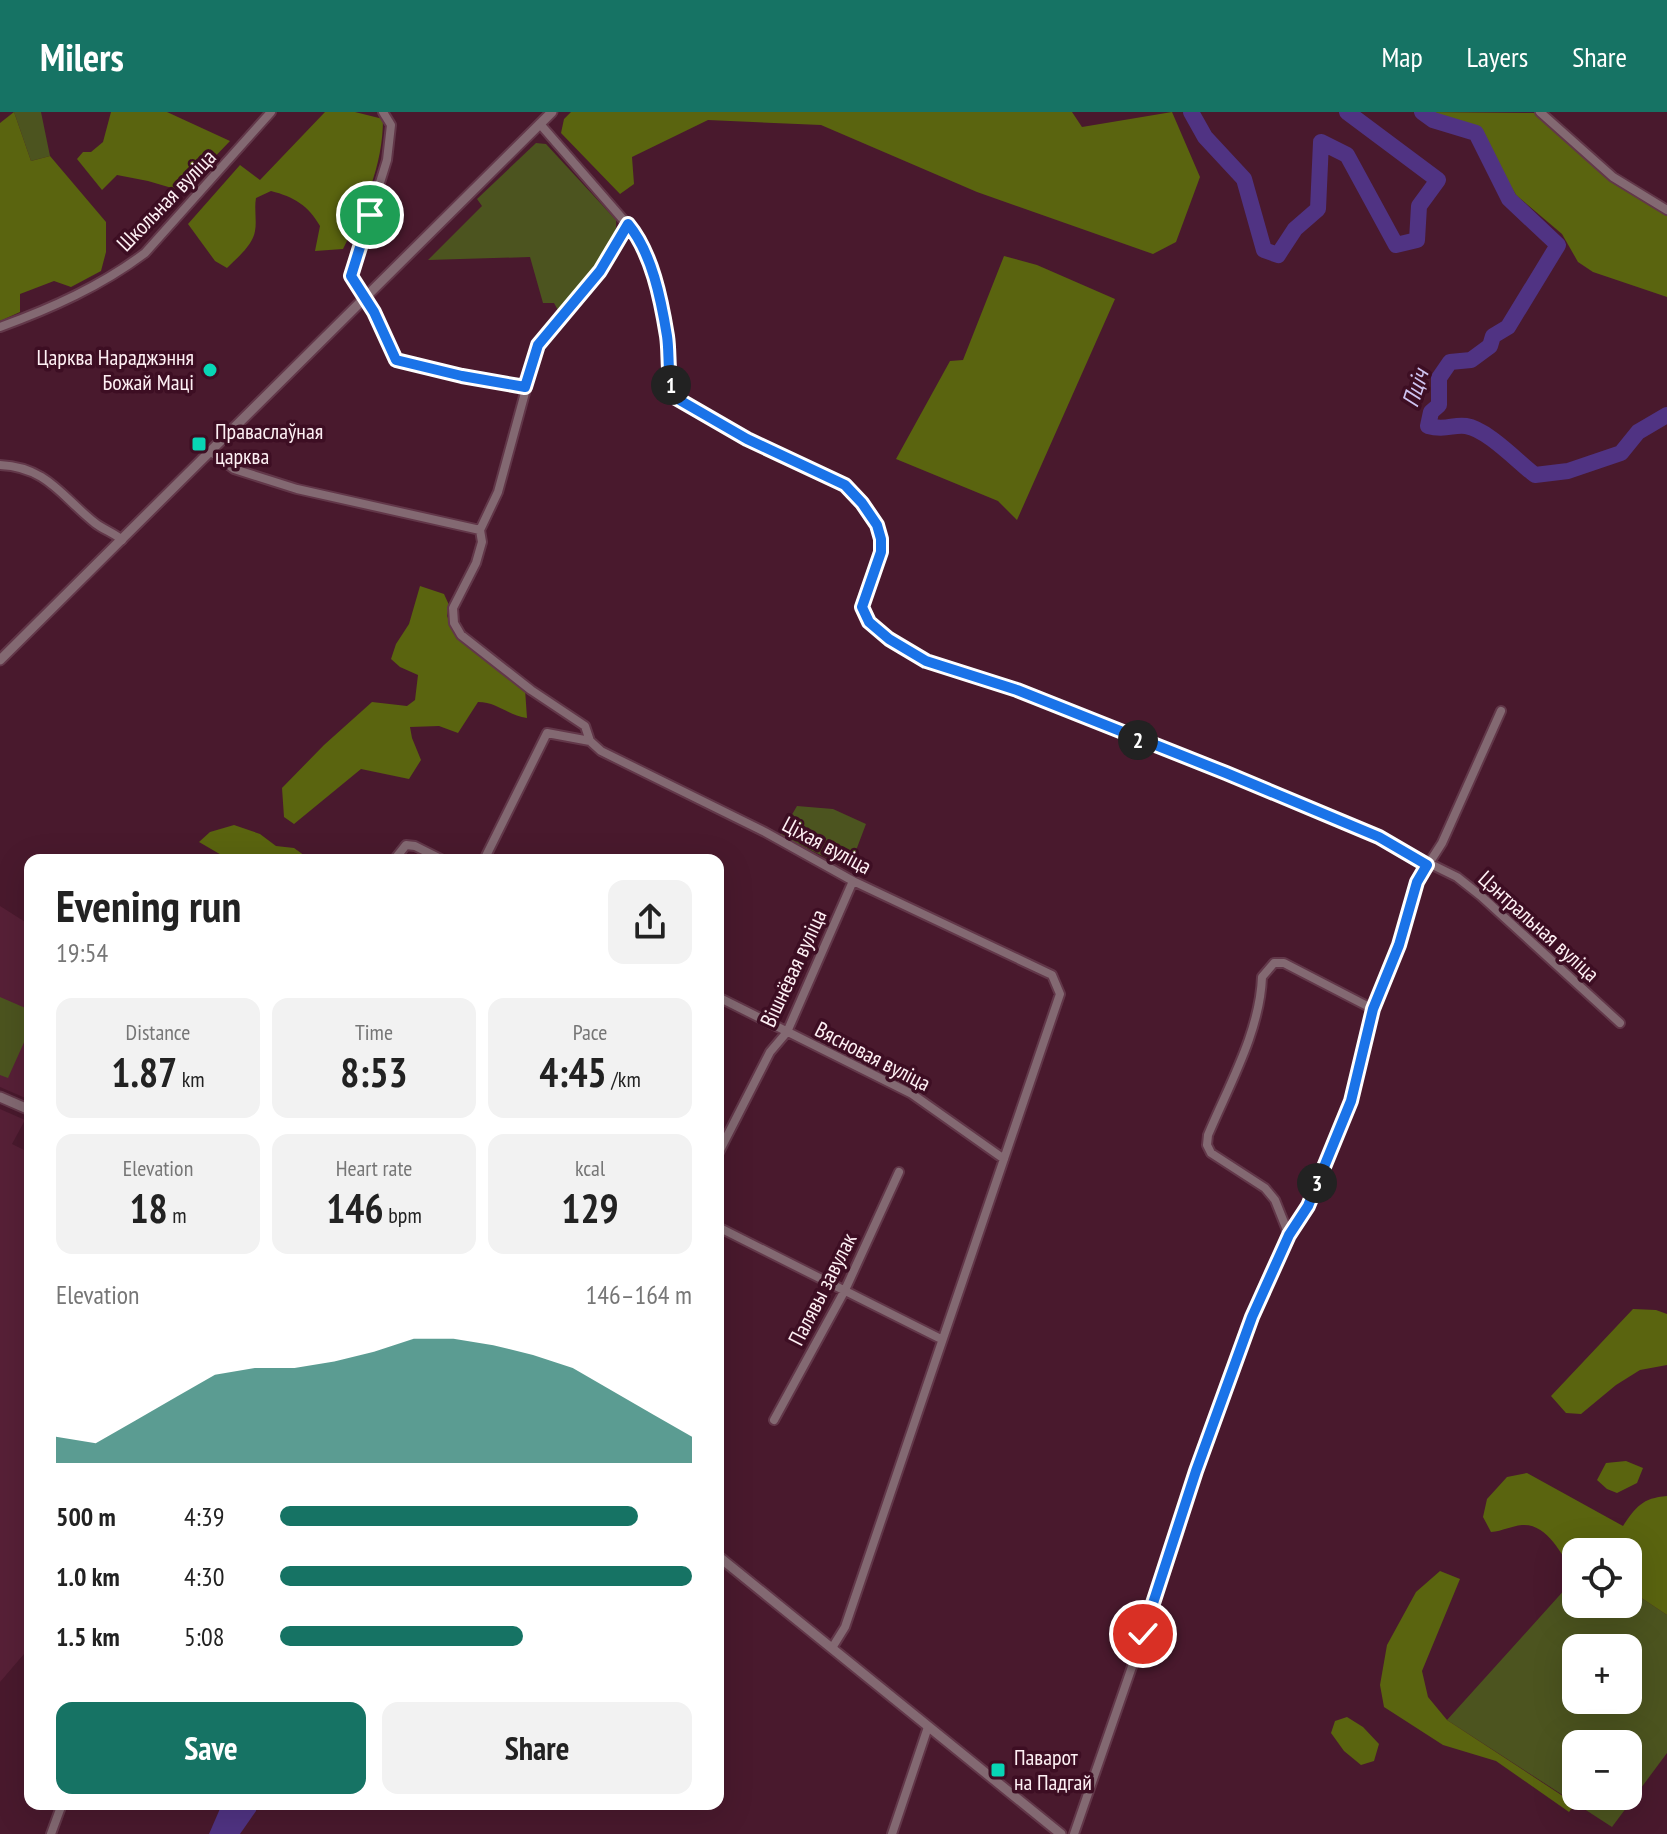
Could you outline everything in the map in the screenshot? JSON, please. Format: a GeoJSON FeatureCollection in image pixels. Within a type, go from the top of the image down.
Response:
{"type":"FeatureCollection","features":[{"type":"Feature","properties":{"kind":"street","name":"Школьная вуліца"},"geometry":{"type":"LineString","coordinates":[[0,327],[71,299],[145,253],[271,112]]}},
{"type":"Feature","properties":{"kind":"street"},"geometry":{"type":"LineString","coordinates":[[383,112],[391,125],[387,160],[351,276],[365,297],[396,360],[525,387]]}},
{"type":"Feature","properties":{"kind":"street"},"geometry":{"type":"LineString","coordinates":[[0,660],[552,112]]}},
{"type":"Feature","properties":{"kind":"street"},"geometry":{"type":"LineString","coordinates":[[1540,112],[1613,177],[1667,210]]}},
{"type":"Feature","properties":{"kind":"street"},"geometry":{"type":"LineString","coordinates":[[487,854],[547,733],[590,741],[585,726],[531,690],[461,635],[454,623],[453,608],[476,563],[482,542],[480,530],[498,492],[538,345],[600,271],[628,224],[540,124]]}},
{"type":"Feature","properties":{"kind":"street","name":"Цэнтральная вуліца"},"geometry":{"type":"LineString","coordinates":[[628,224],[645,252],[656,286],[676,398],[747,439],[845,485],[862,503],[877,525],[881,539],[881,552],[862,607],[869,622],[889,639],[926,661],[1017,690],[1379,837],[1468,885],[1620,1023]]}},
{"type":"Feature","properties":{"kind":"street"},"geometry":{"type":"LineString","coordinates":[[210,451],[234,469],[297,489],[480,530]]}},
{"type":"Feature","properties":{"kind":"street"},"geometry":{"type":"LineString","coordinates":[[0,465],[14,465],[45,476],[97,525],[122,540]]}},
{"type":"Feature","properties":{"kind":"street"},"geometry":{"type":"LineString","coordinates":[[1074,1834],[1206,1443],[1252,1317],[1289,1235],[1308,1206],[1351,1101],[1373,1009],[1399,945],[1417,882],[1442,843],[1501,711]]}},
{"type":"Feature","properties":{"kind":"street","name":"Ціхая вуліца"},"geometry":{"type":"LineString","coordinates":[[590,741],[601,751],[765,832],[853,881],[1052,975],[1060,994],[1004,1159]]}},
{"type":"Feature","properties":{"kind":"street"},"geometry":{"type":"LineString","coordinates":[[399,854],[406,845],[431,854]]}},
{"type":"Feature","properties":{"kind":"street","name":"Вішнёвая вуліца"},"geometry":{"type":"LineString","coordinates":[[724,1142],[770,1052],[787,1032],[853,881]]}},
{"type":"Feature","properties":{"kind":"street"},"geometry":{"type":"LineString","coordinates":[[1289,1235],[1275,1200],[1265,1188],[1211,1153],[1207,1145],[1208,1135],[1242,1055],[1261,998],[1262,977],[1274,963],[1284,963],[1373,1009]]}},
{"type":"Feature","properties":{"kind":"street","name":"Вясновая вуліца"},"geometry":{"type":"LineString","coordinates":[[724,1000],[912,1094],[1004,1159]]}},
{"type":"Feature","properties":{"kind":"street"},"geometry":{"type":"LineString","coordinates":[[0,1097],[24,1107]]}},
{"type":"Feature","properties":{"kind":"street"},"geometry":{"type":"LineString","coordinates":[[832,1648],[845,1627],[1004,1159]]}},
{"type":"Feature","properties":{"kind":"street","name":"Палявы завулак"},"geometry":{"type":"LineString","coordinates":[[774,1420],[845,1290],[899,1172]]}},
{"type":"Feature","properties":{"kind":"street"},"geometry":{"type":"LineString","coordinates":[[724,1230],[941,1339]]}},
{"type":"Feature","properties":{"kind":"street"},"geometry":{"type":"LineString","coordinates":[[724,1561],[1061,1834]]}},
{"type":"Feature","properties":{"kind":"street"},"geometry":{"type":"LineString","coordinates":[[892,1834],[928,1727]]}},
{"type":"Feature","properties":{"kind":"street"},"geometry":{"type":"LineString","coordinates":[[51,1834],[60,1810]]}},
{"type":"Feature","properties":{"kind":"shaded area"},"geometry":{"type":"Polygon","coordinates":[[[0,906],[24,921],[24,1097],[0,1087],[0,906]]]}},
{"type":"Feature","properties":{"kind":"shaded area"},"geometry":{"type":"Polygon","coordinates":[[[0,1109],[24,1120],[12,1144],[24,1150],[24,1654],[0,1682],[0,1109]]]}},
{"type":"Feature","properties":{"kind":"shaded area"},"geometry":{"type":"Polygon","coordinates":[[[219,1810],[256,1810],[240,1834],[209,1834],[219,1810]]]}},
{"type":"Feature","properties":{"kind":"green space"},"geometry":{"type":"Polygon","coordinates":[[[14,112],[41,112],[50,156],[31,161],[14,112]]]}},
{"type":"Feature","properties":{"kind":"green space"},"geometry":{"type":"Polygon","coordinates":[[[14,112],[31,161],[50,156],[106,222],[106,252],[101,271],[71,287],[54,281],[20,294],[20,312],[0,321],[0,123],[14,112]]]}},
{"type":"Feature","properties":{"kind":"green space"},"geometry":{"type":"Polygon","coordinates":[[[111,112],[167,112],[230,141],[182,191],[117,175],[102,190],[77,159],[83,152],[91,152],[103,142],[111,112]]]}},
{"type":"Feature","properties":{"kind":"green space"},"geometry":{"type":"Polygon","coordinates":[[[325,112],[355,112],[383,119],[376,170],[343,249],[315,251],[320,226],[311,213],[300,203],[271,191],[256,198],[255,231],[248,246],[227,268],[215,261],[188,224],[240,165],[260,180],[325,112]]]}},
{"type":"Feature","properties":{"kind":"green space"},"geometry":{"type":"Polygon","coordinates":[[[571,112],[1072,112],[1082,127],[1172,112],[1200,177],[1176,242],[1153,254],[977,192],[821,125],[708,120],[632,157],[634,184],[620,194],[561,133],[564,119],[571,112]]]}},
{"type":"Feature","properties":{"kind":"green space"},"geometry":{"type":"Polygon","coordinates":[[[1426,112],[1537,113],[1609,178],[1667,216],[1667,297],[1593,272],[1578,262],[1562,234],[1516,195],[1478,131],[1435,119],[1426,112]]]}},
{"type":"Feature","properties":{"kind":"green space"},"geometry":{"type":"Polygon","coordinates":[[[536,143],[546,144],[616,220],[615,233],[605,258],[560,314],[554,303],[543,303],[530,257],[428,260],[482,206],[477,199],[536,143]]]}},
{"type":"Feature","properties":{"kind":"green space"},"geometry":{"type":"Polygon","coordinates":[[[1004,256],[1037,265],[1115,299],[1017,520],[998,501],[896,459],[950,361],[963,360],[1004,256]]]}},
{"type":"Feature","properties":{"kind":"green space"},"geometry":{"type":"Polygon","coordinates":[[[420,586],[444,594],[449,605],[447,616],[454,631],[525,689],[527,718],[478,702],[458,733],[439,726],[410,727],[421,760],[409,779],[361,769],[294,824],[284,817],[282,788],[372,702],[407,706],[415,700],[418,675],[391,659],[396,644],[409,624],[420,586]]]}},
{"type":"Feature","properties":{"kind":"green space"},"geometry":{"type":"Polygon","coordinates":[[[797,806],[833,809],[866,824],[849,869],[780,835],[797,806]]]}},
{"type":"Feature","properties":{"kind":"green space"},"geometry":{"type":"Polygon","coordinates":[[[234,825],[260,834],[276,846],[294,848],[302,854],[220,854],[199,842],[210,832],[234,825]]]}},
{"type":"Feature","properties":{"kind":"green space"},"geometry":{"type":"Polygon","coordinates":[[[0,997],[24,1007],[24,1042],[8,1078],[0,1075],[0,997]]]}},
{"type":"Feature","properties":{"kind":"green space"},"geometry":{"type":"Polygon","coordinates":[[[1633,1309],[1667,1314],[1667,1365],[1640,1370],[1581,1414],[1566,1413],[1551,1396],[1633,1309]]]}},
{"type":"Feature","properties":{"kind":"green space"},"geometry":{"type":"Polygon","coordinates":[[[1626,1461],[1643,1468],[1637,1483],[1617,1493],[1597,1480],[1606,1463],[1626,1461]]]}},
{"type":"Feature","properties":{"kind":"green space"},"geometry":{"type":"Polygon","coordinates":[[[1527,1473],[1623,1526],[1640,1505],[1667,1496],[1667,1615],[1642,1598],[1642,1538],[1562,1538],[1562,1554],[1553,1541],[1531,1526],[1491,1532],[1483,1517],[1487,1499],[1507,1477],[1527,1473]]]}},
{"type":"Feature","properties":{"kind":"green space"},"geometry":{"type":"Polygon","coordinates":[[[1440,1571],[1460,1579],[1422,1671],[1428,1697],[1447,1720],[1562,1795],[1562,1807],[1496,1761],[1443,1745],[1384,1707],[1380,1685],[1387,1645],[1416,1592],[1440,1571]]]}},
{"type":"Feature","properties":{"kind":"green space"},"geometry":{"type":"Polygon","coordinates":[[[1562,1593],[1562,1618],[1642,1618],[1642,1598],[1667,1615],[1667,1753],[1642,1787],[1642,1730],[1562,1730],[1562,1795],[1447,1720],[1562,1593]]]}},
{"type":"Feature","properties":{"kind":"green space"},"geometry":{"type":"Polygon","coordinates":[[[1347,1717],[1363,1727],[1379,1744],[1374,1761],[1361,1765],[1344,1751],[1331,1733],[1335,1721],[1347,1717]]]}},
{"type":"Feature","properties":{"kind":"green space"},"geometry":{"type":"Polygon","coordinates":[[[1586,1810],[1625,1810],[1612,1827],[1586,1810]]]}},
{"type":"Feature","properties":{"kind":"waterway","name":"Пціч"},"geometry":{"type":"LineString","coordinates":[[1191,112],[1205,137],[1244,179],[1264,250],[1278,255],[1295,229],[1318,209],[1321,142],[1347,155],[1396,245],[1417,240],[1419,206],[1438,180],[1347,112]]}},
{"type":"Feature","properties":{"kind":"waterway","name":"Пціч"},"geometry":{"type":"LineString","coordinates":[[1422,112],[1433,120],[1476,133],[1509,199],[1558,245],[1508,327],[1493,336],[1490,346],[1471,360],[1450,362],[1439,378],[1439,405],[1431,412],[1428,426],[1474,428],[1493,439],[1535,475],[1568,471],[1621,453],[1638,432],[1667,415]]}},
{"type":"Feature","properties":{"kind":"place","name":"Царква Нараджэння Божай Маці"},"geometry":{"type":"Point","coordinates":[210,370]}},
{"type":"Feature","properties":{"kind":"place","name":"Праваслаўная царква"},"geometry":{"type":"Point","coordinates":[199,444]}},
{"type":"Feature","properties":{"kind":"place","name":"Паварот на Падгай"},"geometry":{"type":"Point","coordinates":[998,1770]}},
{"type":"Feature","properties":{"kind":"route"},"geometry":{"type":"LineString","coordinates":[[370,215],[351,276],[374,312],[396,360],[525,387],[538,345],[600,271],[628,224],[645,252],[656,286],[676,398],[747,439],[845,485],[870,513],[881,539],[881,552],[862,607],[875,628],[904,650],[926,661],[1017,690],[1226,773],[1379,837],[1427,865],[1417,882],[1399,945],[1373,1009],[1351,1101],[1308,1206],[1289,1235],[1252,1317],[1196,1471],[1143,1634]]}}]}
